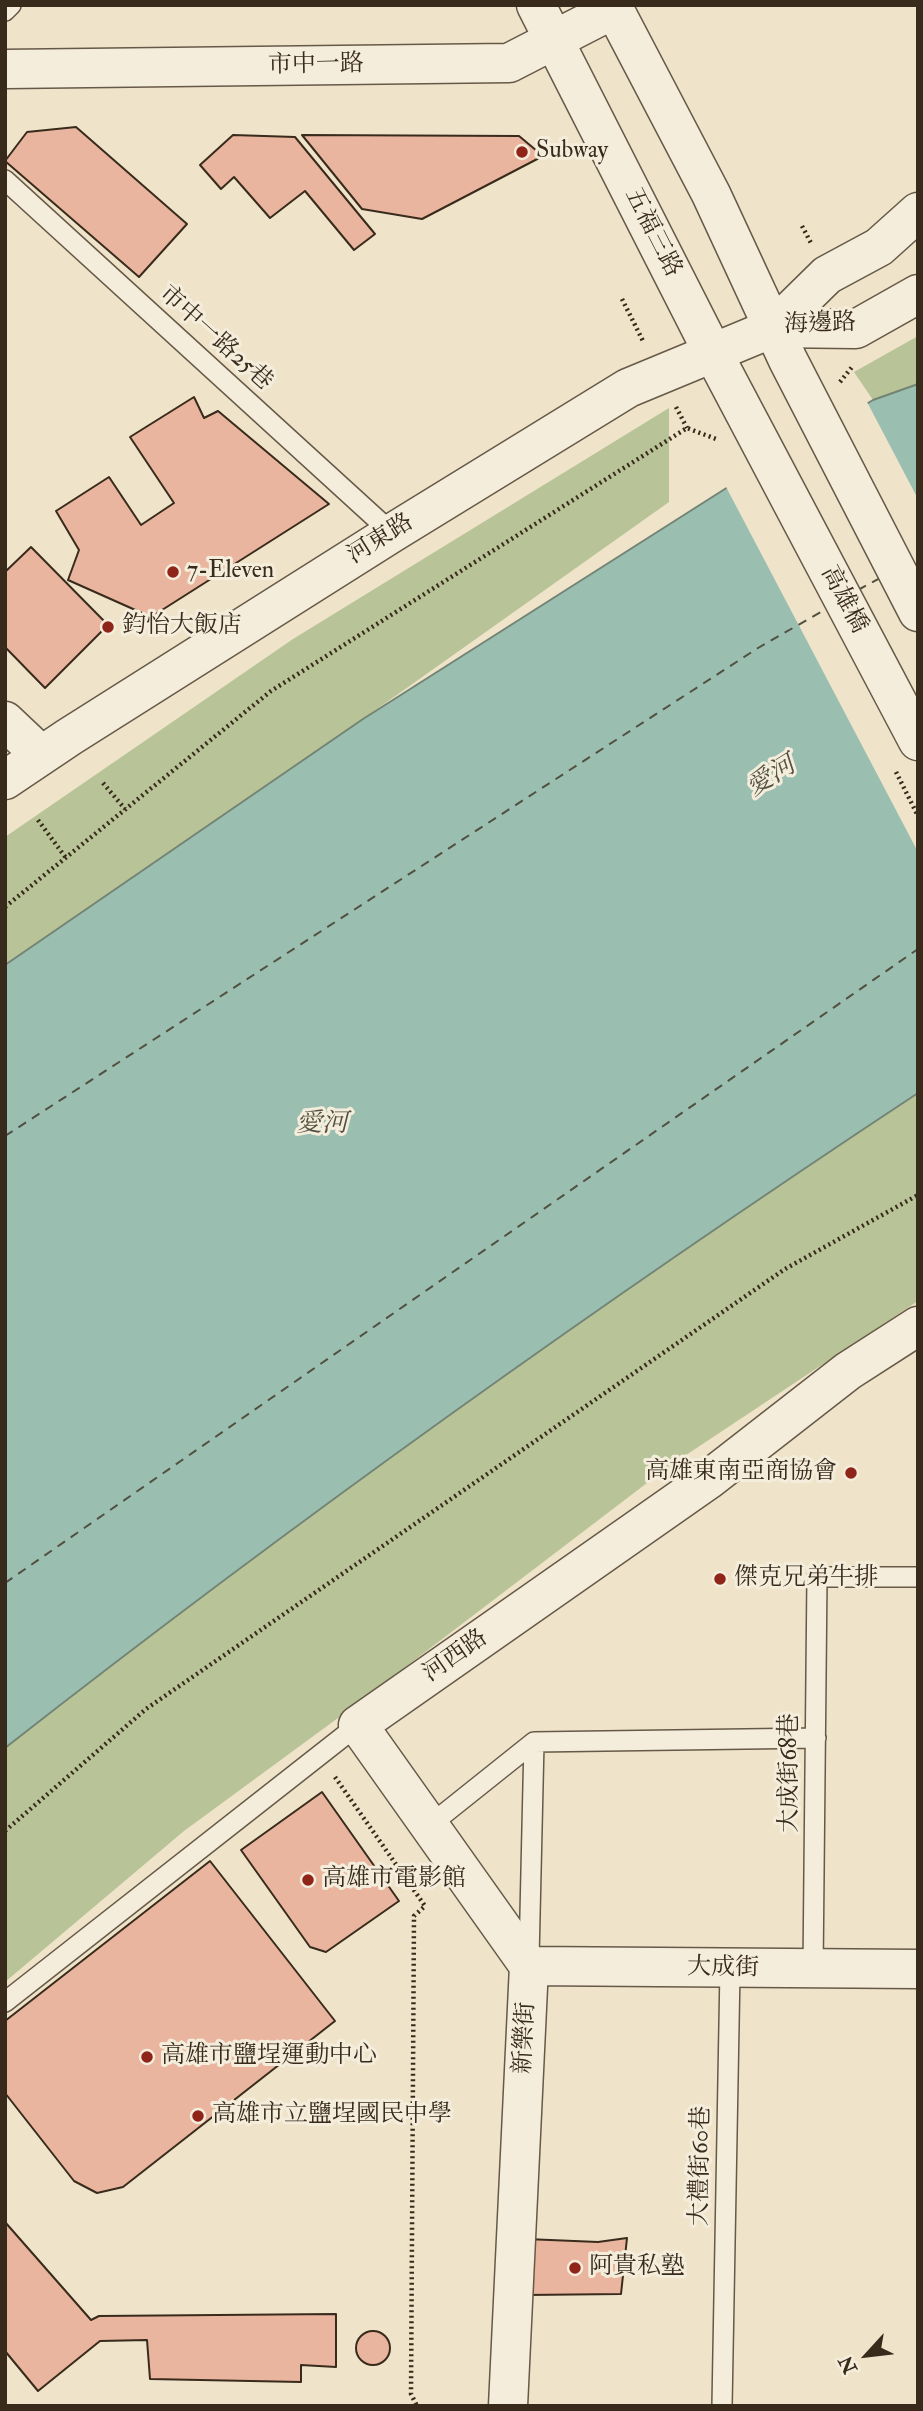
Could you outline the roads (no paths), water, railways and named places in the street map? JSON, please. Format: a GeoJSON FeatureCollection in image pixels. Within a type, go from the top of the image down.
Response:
{"type":"FeatureCollection","features":[{"type":"Feature","properties":{"kind":"street","name":"五福三路"},"geometry":{"type":"LineString","coordinates":[[536,5],[769,459]]}},
{"type":"Feature","properties":{"kind":"street","name":"市中一路"},"geometry":{"type":"LineString","coordinates":[[5,69],[509,63],[616,7]]}},
{"type":"Feature","properties":{"kind":"street"},"geometry":{"type":"LineString","coordinates":[[616,7],[710,194],[773,328],[918,612]]}},
{"type":"Feature","properties":{"kind":"street","name":"海邊路"},"geometry":{"type":"LineString","coordinates":[[773,328],[827,275],[879,247],[918,212]]}},
{"type":"Feature","properties":{"kind":"street","name":"海邊路"},"geometry":{"type":"LineString","coordinates":[[773,328],[856,329],[918,294]]}},
{"type":"Feature","properties":{"kind":"street","name":"河東路"},"geometry":{"type":"LineString","coordinates":[[5,780],[392,533],[628,388],[773,328]]}},
{"type":"Feature","properties":{"kind":"street","name":"高雄橋"},"geometry":{"type":"LineString","coordinates":[[769,459],[918,741]]}},
{"type":"Feature","properties":{"kind":"street"},"geometry":{"type":"LineString","coordinates":[[5,721],[41,755]]}},
{"type":"Feature","properties":{"kind":"street","name":"河西路"},"geometry":{"type":"LineString","coordinates":[[358,1725],[708,1480],[848,1371],[918,1326]]}},
{"type":"Feature","properties":{"kind":"street","name":"新樂街"},"geometry":{"type":"LineString","coordinates":[[358,1725],[529,1966],[508,2406]]}},
{"type":"Feature","properties":{"kind":"street","name":"大成街"},"geometry":{"type":"LineString","coordinates":[[529,1966],[730,1970],[918,1969]]}},
{"type":"Feature","properties":{"kind":"lane"},"geometry":{"type":"LineString","coordinates":[[5,10],[10,5]]}},
{"type":"Feature","properties":{"kind":"lane","name":"市中一路25巷"},"geometry":{"type":"LineString","coordinates":[[5,180],[392,533]]}},
{"type":"Feature","properties":{"kind":"lane","name":"大成街68巷"},"geometry":{"type":"LineString","coordinates":[[813,1970],[817,1577],[918,1577]]}},
{"type":"Feature","properties":{"kind":"lane","name":"河西路"},"geometry":{"type":"LineString","coordinates":[[5,2002],[358,1725]]}},
{"type":"Feature","properties":{"kind":"lane"},"geometry":{"type":"LineString","coordinates":[[430,1825],[534,1742],[816,1738]]}},
{"type":"Feature","properties":{"kind":"lane"},"geometry":{"type":"LineString","coordinates":[[529,1966],[534,1742]]}},
{"type":"Feature","properties":{"kind":"lane","name":"大禮街60巷"},"geometry":{"type":"LineString","coordinates":[[722,2406],[730,1970]]}},
{"type":"Feature","properties":{"kind":"water","name":"愛河"},"geometry":{"type":"Polygon","coordinates":[[[918,384],[918,1093],[685,1250],[455,1411],[228,1577],[5,1748],[5,965],[363,719],[728,487],[873,400],[918,384]]]}},
{"type":"Feature","properties":{"kind":"place","name":"Subway"},"geometry":{"type":"Point","coordinates":[522,152]}},
{"type":"Feature","properties":{"kind":"place","name":"7-Eleven"},"geometry":{"type":"Point","coordinates":[173,572]}},
{"type":"Feature","properties":{"kind":"place","name":"鈞怡大飯店"},"geometry":{"type":"Point","coordinates":[108,627]}},
{"type":"Feature","properties":{"kind":"place","name":"高雄東南亞商協會"},"geometry":{"type":"Point","coordinates":[851,1473]}},
{"type":"Feature","properties":{"kind":"place","name":"傑克兄弟牛排"},"geometry":{"type":"Point","coordinates":[720,1579]}},
{"type":"Feature","properties":{"kind":"place","name":"高雄市電影館"},"geometry":{"type":"Point","coordinates":[308,1880]}},
{"type":"Feature","properties":{"kind":"place","name":"高雄市鹽埕運動中心"},"geometry":{"type":"Point","coordinates":[147,2057]}},
{"type":"Feature","properties":{"kind":"place","name":"高雄市立鹽埕國民中學"},"geometry":{"type":"Point","coordinates":[198,2116]}},
{"type":"Feature","properties":{"kind":"place","name":"阿貴私塾"},"geometry":{"type":"Point","coordinates":[575,2268]}}]}
